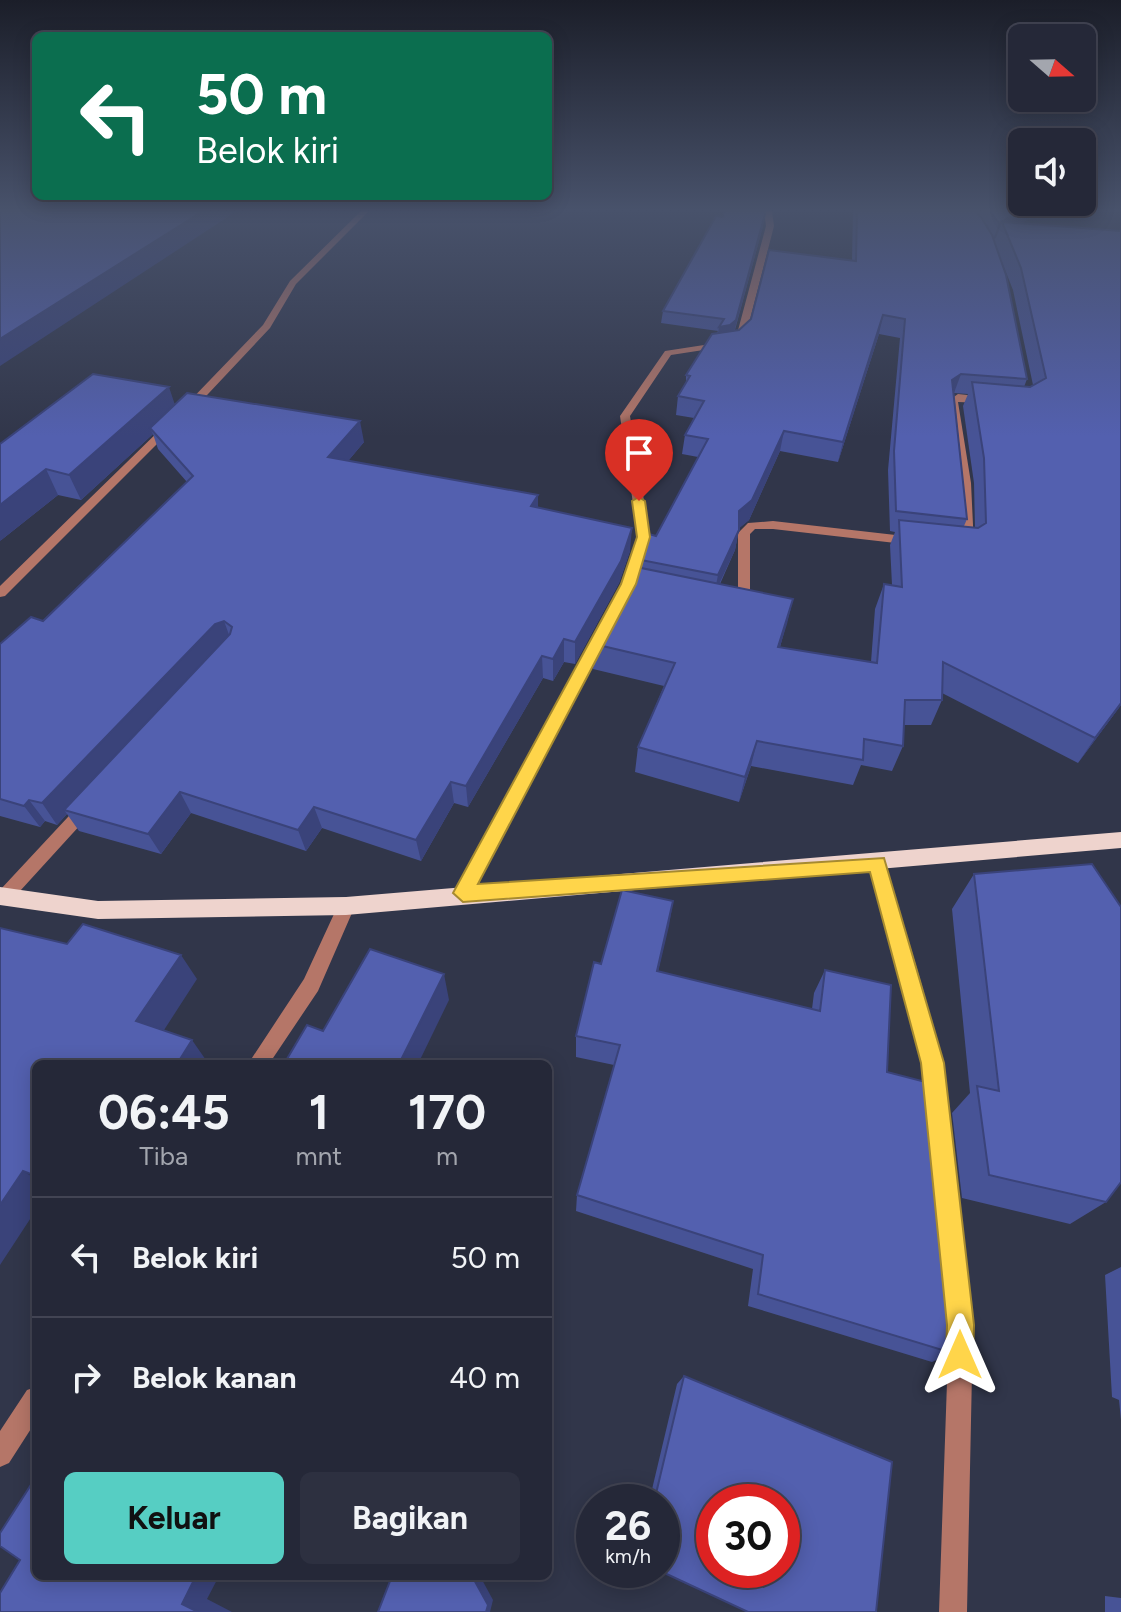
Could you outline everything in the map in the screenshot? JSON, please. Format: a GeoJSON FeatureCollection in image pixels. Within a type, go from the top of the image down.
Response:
{"type":"FeatureCollection","features":[{"type":"Feature","properties":{"kind":"main road"},"geometry":{"type":"LineString","coordinates":[[2,897],[98,910],[346,906],[463,893],[877,864],[1121,840]]}},
{"type":"Feature","properties":{"kind":"street"},"geometry":{"type":"LineString","coordinates":[[0,593],[223,376],[267,326],[291,286]]}},
{"type":"Feature","properties":{"kind":"street"},"geometry":{"type":"LineString","coordinates":[[463,893],[635,585],[644,537],[625,416],[668,353],[733,343],[741,335],[754,286]]}},
{"type":"Feature","properties":{"kind":"street"},"geometry":{"type":"LineString","coordinates":[[951,546],[968,546],[970,542],[954,399],[1000,402]]}},
{"type":"Feature","properties":{"kind":"street"},"geometry":{"type":"LineString","coordinates":[[723,604],[742,601],[744,533],[752,526],[773,525],[926,543]]}},
{"type":"Feature","properties":{"kind":"street"},"geometry":{"type":"LineString","coordinates":[[2,897],[101,792]]}},
{"type":"Feature","properties":{"kind":"street"},"geometry":{"type":"LineString","coordinates":[[877,864],[933,1063],[939,1125]]}},
{"type":"Feature","properties":{"kind":"street"},"geometry":{"type":"LineString","coordinates":[[261,1060],[311,985],[346,906]]}},
{"type":"Feature","properties":{"kind":"street"},"geometry":{"type":"LineString","coordinates":[[949,1217],[961,1325],[953,1612]]}},
{"type":"Feature","properties":{"kind":"street"},"geometry":{"type":"LineString","coordinates":[[0,1454],[32,1405]]}},
{"type":"Feature","properties":{"kind":"building"},"geometry":{"type":"Polygon","coordinates":[[[0,286],[84,286],[0,339],[0,286]]]}},
{"type":"Feature","properties":{"kind":"building"},"geometry":{"type":"Polygon","coordinates":[[[677,286],[745,286],[736,320],[730,325],[719,327],[724,319],[663,311],[677,286]]]}},
{"type":"Feature","properties":{"kind":"building"},"geometry":{"type":"Polygon","coordinates":[[[760,286],[1008,286],[1027,379],[961,374],[952,380],[967,519],[896,511],[894,451],[905,319],[883,315],[843,442],[784,431],[752,500],[739,511],[739,530],[718,575],[641,560],[649,534],[656,536],[708,439],[685,435],[704,401],[678,396],[690,376],[686,375],[712,334],[739,330],[751,319],[760,286]]]}},
{"type":"Feature","properties":{"kind":"building"},"geometry":{"type":"Polygon","coordinates":[[[1025,286],[1121,286],[1121,703],[1095,738],[943,662],[942,700],[905,700],[903,746],[864,739],[863,760],[757,741],[745,777],[638,747],[675,663],[594,644],[636,567],[793,599],[778,647],[877,663],[884,584],[902,587],[899,520],[978,528],[986,523],[984,458],[972,382],[1030,387],[1046,378],[1025,286]]]}},
{"type":"Feature","properties":{"kind":"building"},"geometry":{"type":"Polygon","coordinates":[[[93,374],[169,387],[69,475],[46,469],[0,505],[0,444],[93,374]]]}},
{"type":"Feature","properties":{"kind":"building"},"geometry":{"type":"Polygon","coordinates":[[[187,393],[360,421],[328,457],[538,495],[531,506],[632,528],[621,561],[575,642],[564,639],[553,659],[542,656],[466,786],[451,782],[416,840],[314,807],[298,830],[180,792],[148,834],[64,810],[230,634],[232,627],[224,621],[215,624],[42,803],[29,800],[24,806],[0,799],[0,644],[31,617],[43,621],[193,476],[150,428],[187,393]]]}},
{"type":"Feature","properties":{"kind":"building"},"geometry":{"type":"Polygon","coordinates":[[[1092,864],[1121,907],[1121,1182],[1106,1202],[989,1175],[977,1086],[999,1091],[974,874],[1092,864]]]}},
{"type":"Feature","properties":{"kind":"building"},"geometry":{"type":"Polygon","coordinates":[[[622,890],[673,901],[657,971],[820,1011],[825,970],[891,985],[887,1072],[941,1086],[954,1201],[952,1353],[758,1294],[763,1255],[577,1195],[620,1045],[576,1036],[594,962],[601,964],[622,890]]]}},
{"type":"Feature","properties":{"kind":"building"},"geometry":{"type":"Polygon","coordinates":[[[83,924],[181,955],[136,1021],[192,1040],[180,1060],[32,1060],[32,1174],[23,1171],[0,1205],[0,928],[67,944],[83,924]]]}},
{"type":"Feature","properties":{"kind":"building"},"geometry":{"type":"Polygon","coordinates":[[[370,949],[444,974],[401,1060],[286,1060],[307,1025],[323,1031],[370,949]]]}},
{"type":"Feature","properties":{"kind":"building"},"geometry":{"type":"Polygon","coordinates":[[[684,1376],[892,1462],[876,1612],[748,1612],[697,1588],[800,1588],[800,1484],[696,1484],[696,1588],[680,1580],[680,1484],[658,1484],[684,1376]]]}},
{"type":"Feature","properties":{"kind":"building"},"geometry":{"type":"Polygon","coordinates":[[[32,1483],[32,1580],[194,1580],[182,1604],[198,1612],[0,1612],[0,1593],[20,1560],[0,1546],[0,1533],[32,1483]]]}},
{"type":"Feature","properties":{"kind":"building"},"geometry":{"type":"Polygon","coordinates":[[[390,1580],[474,1580],[488,1605],[486,1612],[378,1612],[390,1580]]]}},
{"type":"Feature","properties":{"kind":"route"},"geometry":{"type":"LineString","coordinates":[[639,501],[644,537],[628,584],[463,893],[877,864],[933,1063],[961,1325],[960,1355]]}}]}
